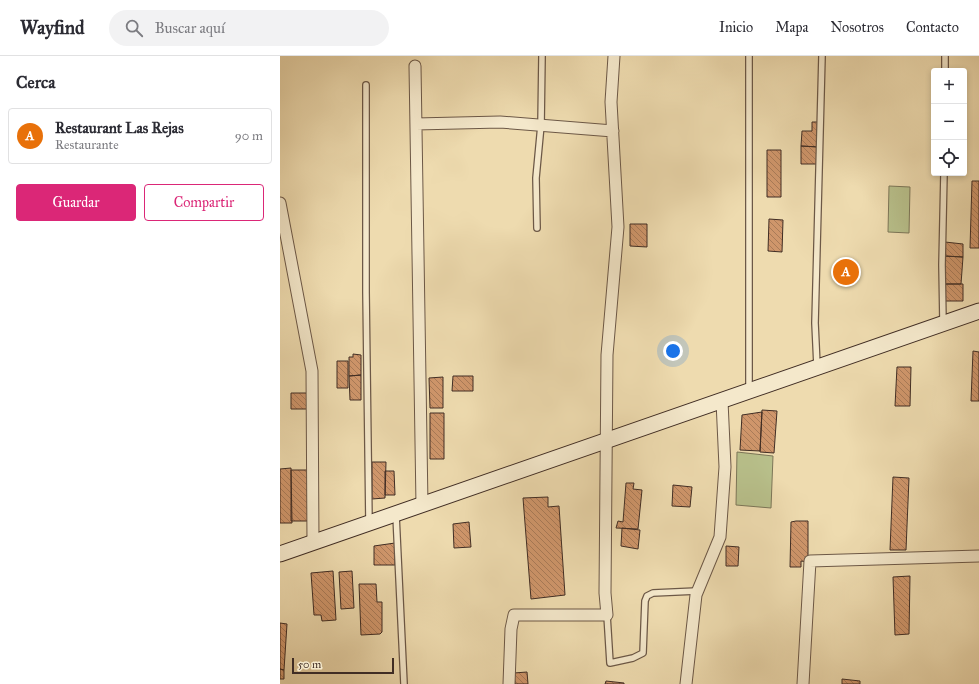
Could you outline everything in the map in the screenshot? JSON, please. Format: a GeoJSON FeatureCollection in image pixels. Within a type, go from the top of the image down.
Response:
{"type":"FeatureCollection","features":[{"type":"Feature","properties":{"kind":"main road"},"geometry":{"type":"LineString","coordinates":[[280,554],[979,311]]}},
{"type":"Feature","properties":{"kind":"street"},"geometry":{"type":"LineString","coordinates":[[509,684],[511,629],[514,615],[607,615],[605,593],[607,355],[618,227],[611,102],[614,56]]}},
{"type":"Feature","properties":{"kind":"street"},"geometry":{"type":"LineString","coordinates":[[415,66],[422,504]]}},
{"type":"Feature","properties":{"kind":"street"},"geometry":{"type":"LineString","coordinates":[[416,124],[500,122],[612,131]]}},
{"type":"Feature","properties":{"kind":"street"},"geometry":{"type":"LineString","coordinates":[[280,203],[312,371],[313,542]]}},
{"type":"Feature","properties":{"kind":"street"},"geometry":{"type":"LineString","coordinates":[[686,684],[697,591],[720,537],[725,468],[722,401]]}},
{"type":"Feature","properties":{"kind":"street"},"geometry":{"type":"LineString","coordinates":[[803,684],[810,561],[979,556]]}},
{"type":"Feature","properties":{"kind":"lane"},"geometry":{"type":"LineString","coordinates":[[537,228],[536,178],[541,125],[542,56]]}},
{"type":"Feature","properties":{"kind":"lane"},"geometry":{"type":"LineString","coordinates":[[749,56],[749,391]]}},
{"type":"Feature","properties":{"kind":"lane"},"geometry":{"type":"LineString","coordinates":[[817,368],[815,323],[822,56]]}},
{"type":"Feature","properties":{"kind":"lane"},"geometry":{"type":"LineString","coordinates":[[945,68],[946,56]]}},
{"type":"Feature","properties":{"kind":"lane"},"geometry":{"type":"LineString","coordinates":[[366,85],[366,300],[369,523]]}},
{"type":"Feature","properties":{"kind":"lane"},"geometry":{"type":"LineString","coordinates":[[943,324],[942,265],[944,176]]}},
{"type":"Feature","properties":{"kind":"lane"},"geometry":{"type":"LineString","coordinates":[[396,514],[404,684]]}},
{"type":"Feature","properties":{"kind":"lane"},"geometry":{"type":"LineString","coordinates":[[607,615],[610,663],[633,658],[643,653],[645,601],[647,596],[653,593],[697,591]]}},
{"type":"Feature","properties":{"kind":"green space"},"geometry":{"type":"Polygon","coordinates":[[[889,186],[910,187],[909,233],[888,232],[889,186]]]}},
{"type":"Feature","properties":{"kind":"green space"},"geometry":{"type":"Polygon","coordinates":[[[737,452],[773,456],[771,508],[736,505],[737,452]]]}},
{"type":"Feature","properties":{"kind":"building"},"geometry":{"type":"Polygon","coordinates":[[[812,122],[819,122],[819,147],[801,146],[802,131],[812,131],[812,122]]]}},
{"type":"Feature","properties":{"kind":"building"},"geometry":{"type":"Polygon","coordinates":[[[801,146],[819,147],[818,164],[801,164],[801,146]]]}},
{"type":"Feature","properties":{"kind":"building"},"geometry":{"type":"Polygon","coordinates":[[[767,150],[781,150],[781,197],[767,197],[767,150]]]}},
{"type":"Feature","properties":{"kind":"building"},"geometry":{"type":"Polygon","coordinates":[[[972,181],[979,181],[979,248],[970,248],[972,181]]]}},
{"type":"Feature","properties":{"kind":"building"},"geometry":{"type":"Polygon","coordinates":[[[769,219],[783,220],[782,252],[768,251],[769,219]]]}},
{"type":"Feature","properties":{"kind":"building"},"geometry":{"type":"Polygon","coordinates":[[[630,224],[647,224],[647,247],[630,246],[630,224]]]}},
{"type":"Feature","properties":{"kind":"building"},"geometry":{"type":"Polygon","coordinates":[[[945,242],[963,244],[963,257],[944,256],[945,242]]]}},
{"type":"Feature","properties":{"kind":"building"},"geometry":{"type":"Polygon","coordinates":[[[944,256],[963,257],[961,284],[945,284],[944,256]]]}},
{"type":"Feature","properties":{"kind":"building"},"geometry":{"type":"Polygon","coordinates":[[[945,284],[963,284],[963,301],[945,301],[945,284]]]}},
{"type":"Feature","properties":{"kind":"building"},"geometry":{"type":"Polygon","coordinates":[[[973,351],[979,352],[979,401],[971,401],[973,351]]]}},
{"type":"Feature","properties":{"kind":"building"},"geometry":{"type":"Polygon","coordinates":[[[353,354],[361,355],[361,375],[349,376],[349,357],[353,357],[353,354]]]}},
{"type":"Feature","properties":{"kind":"building"},"geometry":{"type":"Polygon","coordinates":[[[337,361],[348,361],[348,388],[337,388],[337,361]]]}},
{"type":"Feature","properties":{"kind":"building"},"geometry":{"type":"Polygon","coordinates":[[[897,367],[911,367],[910,406],[895,406],[897,367]]]}},
{"type":"Feature","properties":{"kind":"building"},"geometry":{"type":"Polygon","coordinates":[[[361,375],[361,400],[350,400],[349,376],[361,375]]]}},
{"type":"Feature","properties":{"kind":"building"},"geometry":{"type":"Polygon","coordinates":[[[453,376],[473,376],[473,391],[452,391],[453,376]]]}},
{"type":"Feature","properties":{"kind":"building"},"geometry":{"type":"Polygon","coordinates":[[[443,377],[443,408],[430,408],[429,378],[443,377]]]}},
{"type":"Feature","properties":{"kind":"building"},"geometry":{"type":"Polygon","coordinates":[[[291,393],[308,393],[308,409],[291,409],[291,393]]]}},
{"type":"Feature","properties":{"kind":"building"},"geometry":{"type":"Polygon","coordinates":[[[762,410],[777,411],[774,453],[760,452],[762,410]]]}},
{"type":"Feature","properties":{"kind":"building"},"geometry":{"type":"Polygon","coordinates":[[[762,412],[760,451],[740,450],[742,415],[762,412]]]}},
{"type":"Feature","properties":{"kind":"building"},"geometry":{"type":"Polygon","coordinates":[[[430,413],[444,413],[444,459],[430,459],[430,413]]]}},
{"type":"Feature","properties":{"kind":"building"},"geometry":{"type":"Polygon","coordinates":[[[372,462],[386,462],[385,498],[372,499],[372,462]]]}},
{"type":"Feature","properties":{"kind":"building"},"geometry":{"type":"Polygon","coordinates":[[[291,468],[292,523],[280,523],[280,469],[291,468]]]}},
{"type":"Feature","properties":{"kind":"building"},"geometry":{"type":"Polygon","coordinates":[[[291,470],[310,470],[310,521],[291,521],[291,470]]]}},
{"type":"Feature","properties":{"kind":"building"},"geometry":{"type":"Polygon","coordinates":[[[385,471],[394,471],[395,495],[385,495],[385,471]]]}},
{"type":"Feature","properties":{"kind":"building"},"geometry":{"type":"Polygon","coordinates":[[[893,477],[909,478],[906,550],[890,550],[893,477]]]}},
{"type":"Feature","properties":{"kind":"building"},"geometry":{"type":"Polygon","coordinates":[[[626,483],[634,483],[633,489],[642,490],[638,529],[616,528],[618,521],[623,522],[626,483]]]}},
{"type":"Feature","properties":{"kind":"building"},"geometry":{"type":"Polygon","coordinates":[[[673,485],[692,487],[690,507],[672,506],[673,485]]]}},
{"type":"Feature","properties":{"kind":"building"},"geometry":{"type":"Polygon","coordinates":[[[548,497],[548,507],[559,506],[565,595],[531,599],[523,498],[548,497]]]}},
{"type":"Feature","properties":{"kind":"building"},"geometry":{"type":"Polygon","coordinates":[[[808,521],[808,562],[801,561],[801,567],[790,567],[791,522],[808,521]]]}},
{"type":"Feature","properties":{"kind":"building"},"geometry":{"type":"Polygon","coordinates":[[[469,522],[471,547],[454,548],[453,524],[469,522]]]}},
{"type":"Feature","properties":{"kind":"building"},"geometry":{"type":"Polygon","coordinates":[[[622,528],[640,530],[638,549],[621,546],[622,528]]]}},
{"type":"Feature","properties":{"kind":"building"},"geometry":{"type":"Polygon","coordinates":[[[395,543],[395,565],[374,565],[374,546],[395,543]]]}},
{"type":"Feature","properties":{"kind":"building"},"geometry":{"type":"Polygon","coordinates":[[[726,546],[739,547],[738,566],[726,566],[726,546]]]}},
{"type":"Feature","properties":{"kind":"building"},"geometry":{"type":"Polygon","coordinates":[[[333,571],[336,620],[322,621],[321,615],[314,615],[311,573],[333,571]]]}},
{"type":"Feature","properties":{"kind":"building"},"geometry":{"type":"Polygon","coordinates":[[[352,571],[354,608],[341,609],[339,572],[352,571]]]}},
{"type":"Feature","properties":{"kind":"building"},"geometry":{"type":"Polygon","coordinates":[[[910,576],[909,634],[895,635],[893,577],[910,576]]]}},
{"type":"Feature","properties":{"kind":"building"},"geometry":{"type":"Polygon","coordinates":[[[359,584],[376,584],[377,602],[382,602],[382,632],[380,634],[361,635],[359,584]]]}},
{"type":"Feature","properties":{"kind":"building"},"geometry":{"type":"Polygon","coordinates":[[[280,623],[287,624],[284,670],[280,669],[280,623]]]}},
{"type":"Feature","properties":{"kind":"building"},"geometry":{"type":"Polygon","coordinates":[[[280,669],[284,670],[284,679],[280,679],[280,669]]]}},
{"type":"Feature","properties":{"kind":"building"},"geometry":{"type":"Polygon","coordinates":[[[527,672],[528,684],[515,684],[514,673],[527,672]]]}},
{"type":"Feature","properties":{"kind":"building"},"geometry":{"type":"Polygon","coordinates":[[[842,679],[860,681],[860,684],[842,684],[842,679]]]}},
{"type":"Feature","properties":{"kind":"building"},"geometry":{"type":"Polygon","coordinates":[[[606,681],[624,683],[624,684],[605,684],[606,681]]]}},
{"type":"Feature","properties":{"kind":"place","name":"Restaurant Las Rejas"},"geometry":{"type":"Point","coordinates":[846,272]}}]}
